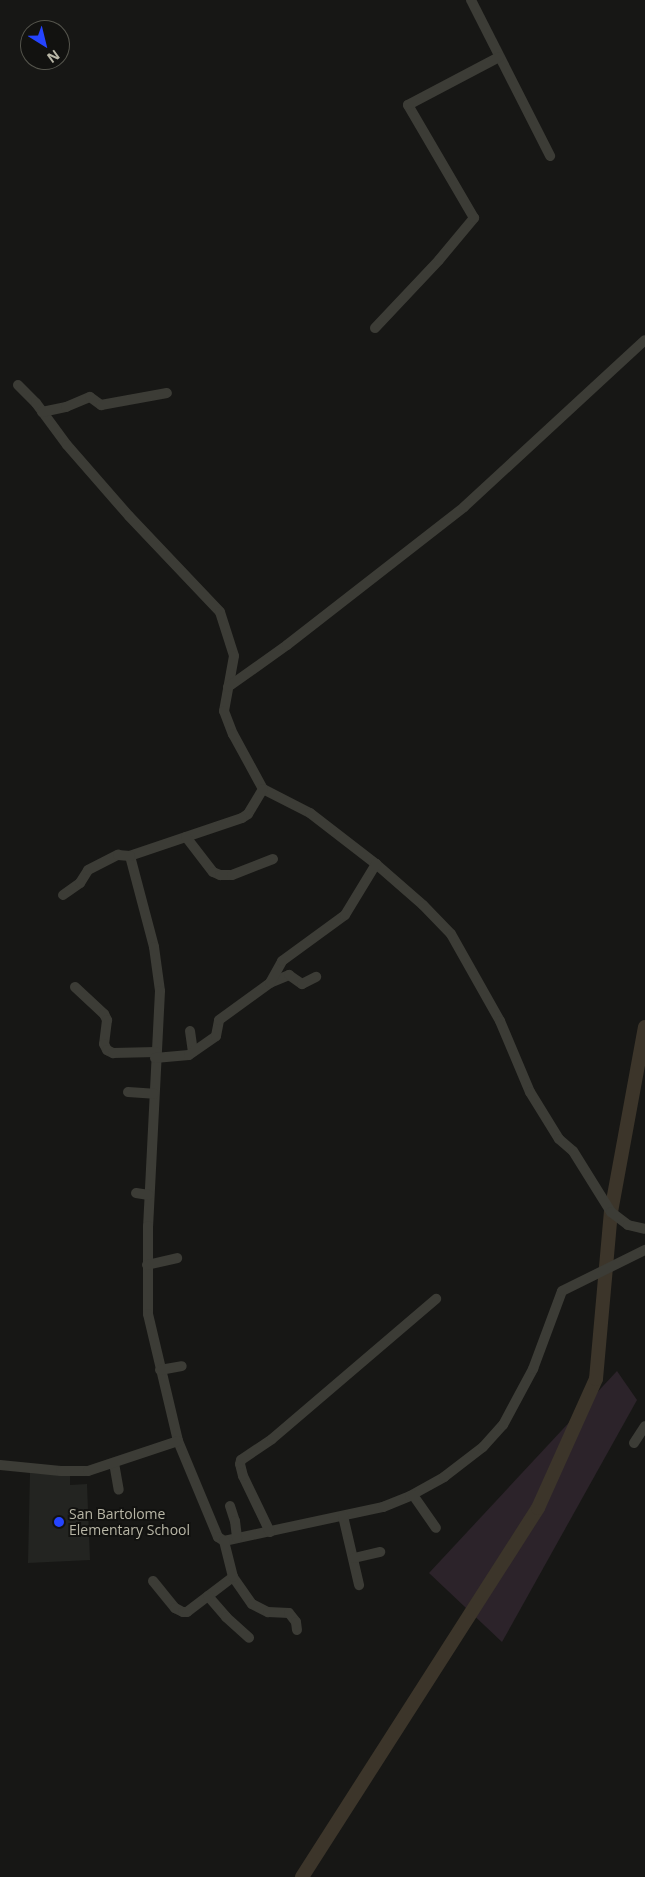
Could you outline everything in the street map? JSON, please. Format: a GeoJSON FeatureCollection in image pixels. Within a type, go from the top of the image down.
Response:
{"type":"FeatureCollection","features":[{"type":"Feature","properties":{"kind":"street"},"geometry":{"type":"LineString","coordinates":[[471,0],[550,156]]}},
{"type":"Feature","properties":{"kind":"street"},"geometry":{"type":"LineString","coordinates":[[374,328],[439,260],[474,218],[408,105],[499,57]]}},
{"type":"Feature","properties":{"kind":"street"},"geometry":{"type":"LineString","coordinates":[[228,687],[287,645],[470,502],[645,340]]}},
{"type":"Feature","properties":{"kind":"street"},"geometry":{"type":"LineString","coordinates":[[18,385],[129,516],[220,612],[234,656],[224,711],[234,734],[264,789],[310,813],[376,864],[407,890],[451,934],[500,1021],[530,1092],[559,1139],[573,1151],[611,1212],[628,1225],[645,1229]]}},
{"type":"Feature","properties":{"kind":"street"},"geometry":{"type":"LineString","coordinates":[[42,412],[66,407],[90,397],[101,405],[168,393]]}},
{"type":"Feature","properties":{"kind":"street"},"geometry":{"type":"LineString","coordinates":[[63,895],[80,883],[88,870],[118,855],[130,856],[242,818],[248,814],[264,789]]}},
{"type":"Feature","properties":{"kind":"street"},"geometry":{"type":"LineString","coordinates":[[186,838],[213,872],[220,875],[232,875],[274,859]]}},
{"type":"Feature","properties":{"kind":"street"},"geometry":{"type":"LineString","coordinates":[[130,856],[154,947],[160,991],[147,1265],[148,1314],[160,1370],[178,1441],[215,1532],[224,1541],[233,1577],[252,1604],[268,1612],[289,1612],[296,1622],[297,1630]]}},
{"type":"Feature","properties":{"kind":"street"},"geometry":{"type":"LineString","coordinates":[[270,983],[282,961],[345,915],[376,864]]}},
{"type":"Feature","properties":{"kind":"street"},"geometry":{"type":"LineString","coordinates":[[74,987],[104,1014],[107,1020],[104,1044],[107,1050],[113,1053],[187,1056],[217,1035],[219,1020],[270,983],[289,975],[302,984],[316,977]]}},
{"type":"Feature","properties":{"kind":"street"},"geometry":{"type":"LineString","coordinates":[[190,1031],[193,1052]]}},
{"type":"Feature","properties":{"kind":"street"},"geometry":{"type":"LineString","coordinates":[[128,1092],[154,1094]]}},
{"type":"Feature","properties":{"kind":"street"},"geometry":{"type":"LineString","coordinates":[[136,1193],[149,1195]]}},
{"type":"Feature","properties":{"kind":"street"},"geometry":{"type":"LineString","coordinates":[[224,1541],[383,1507],[413,1495],[472,1456],[499,1430],[533,1369],[560,1294],[564,1289],[645,1250]]}},
{"type":"Feature","properties":{"kind":"street"},"geometry":{"type":"LineString","coordinates":[[147,1265],[177,1258]]}},
{"type":"Feature","properties":{"kind":"street"},"geometry":{"type":"LineString","coordinates":[[270,1532],[243,1476],[240,1464],[242,1460],[272,1440],[436,1299]]}},
{"type":"Feature","properties":{"kind":"street"},"geometry":{"type":"LineString","coordinates":[[160,1370],[182,1366]]}},
{"type":"Feature","properties":{"kind":"street"},"geometry":{"type":"LineString","coordinates":[[634,1442],[645,1426]]}},
{"type":"Feature","properties":{"kind":"street"},"geometry":{"type":"LineString","coordinates":[[0,1465],[78,1471],[99,1468],[178,1441]]}},
{"type":"Feature","properties":{"kind":"street"},"geometry":{"type":"LineString","coordinates":[[114,1463],[119,1490]]}},
{"type":"Feature","properties":{"kind":"street"},"geometry":{"type":"LineString","coordinates":[[413,1495],[436,1528]]}},
{"type":"Feature","properties":{"kind":"street"},"geometry":{"type":"LineString","coordinates":[[230,1506],[236,1520],[237,1538]]}},
{"type":"Feature","properties":{"kind":"street"},"geometry":{"type":"LineString","coordinates":[[343,1516],[359,1585]]}},
{"type":"Feature","properties":{"kind":"street"},"geometry":{"type":"LineString","coordinates":[[354,1558],[380,1552]]}},
{"type":"Feature","properties":{"kind":"street"},"geometry":{"type":"LineString","coordinates":[[154,1581],[175,1608],[183,1612],[192,1609],[233,1577]]}},
{"type":"Feature","properties":{"kind":"street"},"geometry":{"type":"LineString","coordinates":[[208,1596],[226,1617],[249,1638]]}},
{"type":"Feature","properties":{"kind":"shaded area"},"geometry":{"type":"Polygon","coordinates":[[[617,1371],[637,1400],[502,1642],[429,1573],[617,1371]]]}},
{"type":"Feature","properties":{"kind":"shaded area","name":"San Bartolome Elementary School"},"geometry":{"type":"Polygon","coordinates":[[[30,1473],[70,1475],[70,1485],[87,1484],[90,1560],[28,1563],[30,1473]]]}},
{"type":"Feature","properties":{"kind":"waterway"},"geometry":{"type":"LineString","coordinates":[[302,1877],[538,1508],[596,1379],[611,1212],[645,1027]]}},
{"type":"Feature","properties":{"kind":"place","name":"San Bartolome Elementary School"},"geometry":{"type":"Point","coordinates":[59,1522]}}]}
